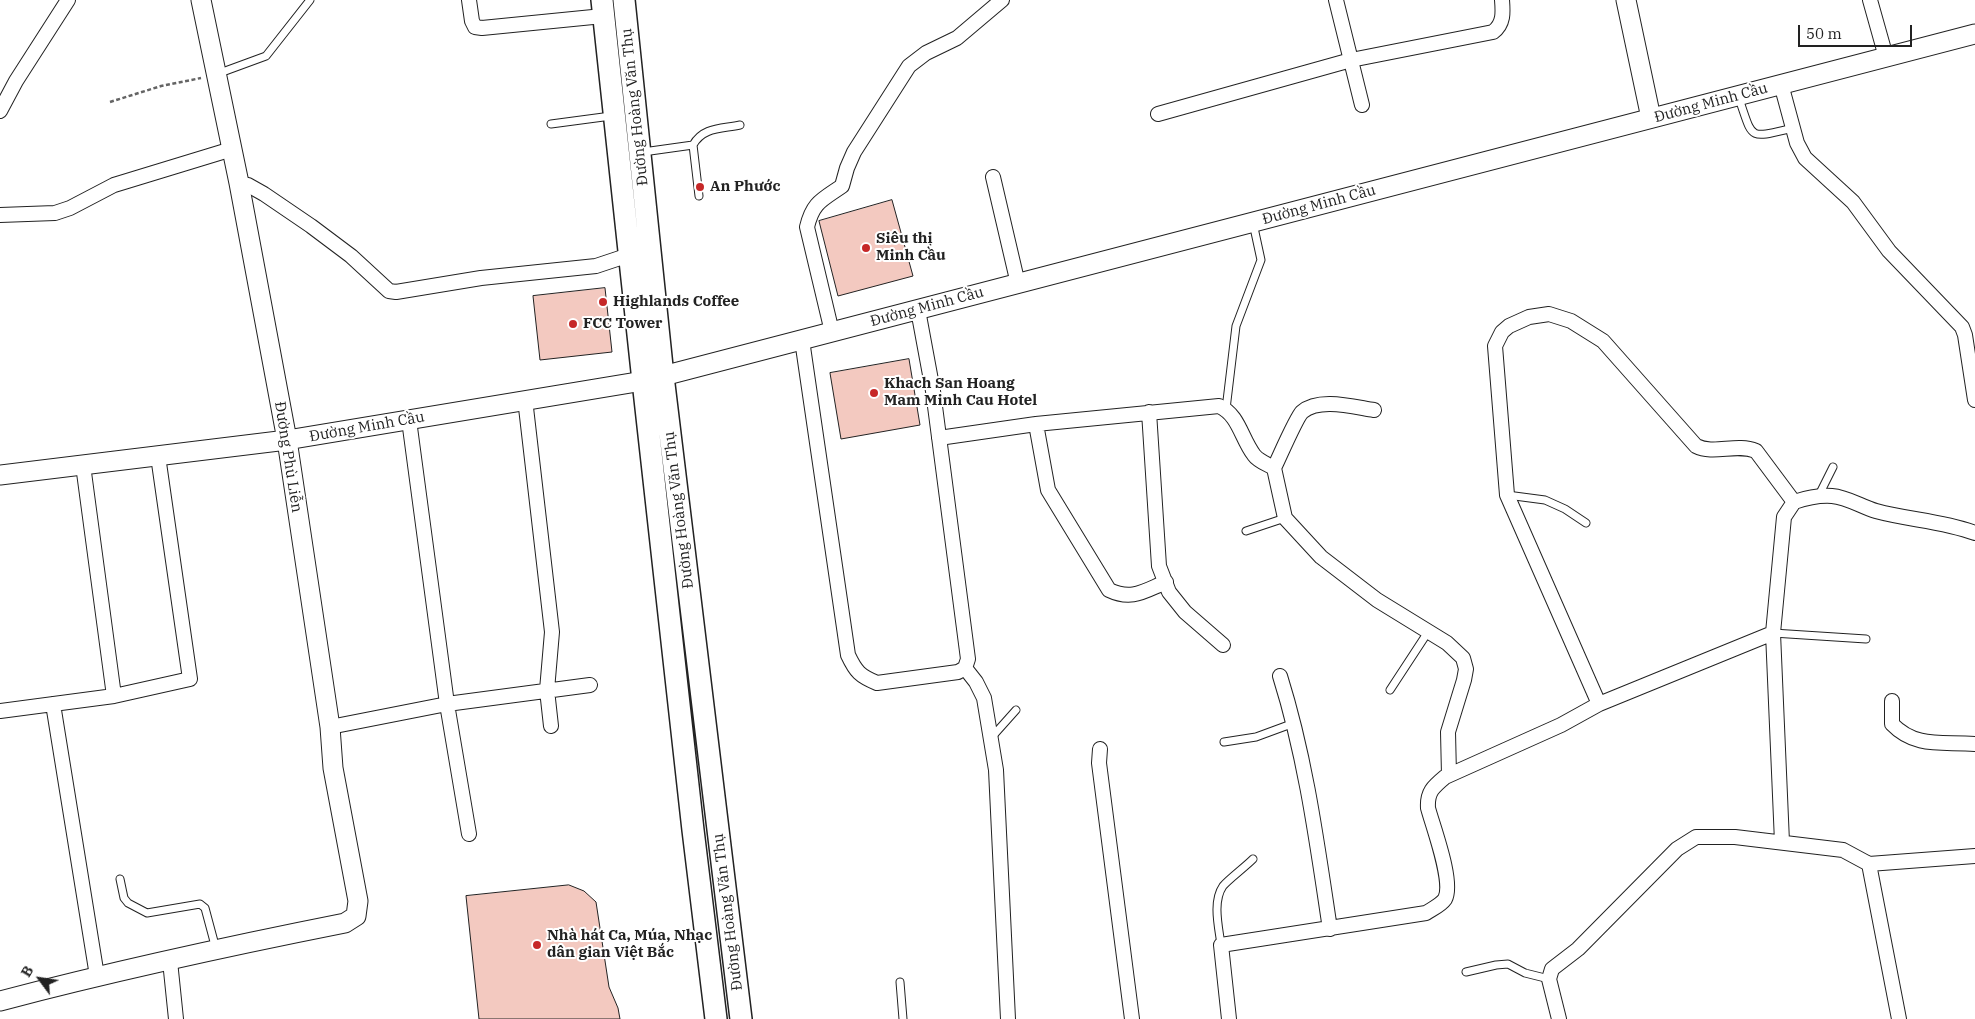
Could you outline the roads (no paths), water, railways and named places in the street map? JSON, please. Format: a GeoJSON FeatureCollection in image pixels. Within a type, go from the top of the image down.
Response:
{"type":"FeatureCollection","features":[{"type":"Feature","properties":{"kind":"main road","name":"Đường Hoàng Văn Thụ"},"geometry":{"type":"LineString","coordinates":[[624,0],[663,376],[741,1019]]}},
{"type":"Feature","properties":{"kind":"main road","name":"Đường Hoàng Văn Thụ"},"geometry":{"type":"LineString","coordinates":[[604,4],[629,255],[716,1019]]}},
{"type":"Feature","properties":{"kind":"main road"},"geometry":{"type":"LineString","coordinates":[[643,381],[663,376]]}},
{"type":"Feature","properties":{"kind":"main road"},"geometry":{"type":"LineString","coordinates":[[693,830],[718,828]]}},
{"type":"Feature","properties":{"kind":"street"},"geometry":{"type":"LineString","coordinates":[[0,111],[16,81],[68,0]]}},
{"type":"Feature","properties":{"kind":"street","name":"Đường Phù Liễn"},"geometry":{"type":"LineString","coordinates":[[201,0],[239,183],[287,440],[330,727],[333,768],[358,901],[356,916],[345,924],[216,950]]}},
{"type":"Feature","properties":{"kind":"street"},"geometry":{"type":"LineString","coordinates":[[469,0],[472,21],[475,26],[482,28],[604,4]]}},
{"type":"Feature","properties":{"kind":"street"},"geometry":{"type":"LineString","coordinates":[[832,332],[808,228],[811,213],[818,202],[842,186],[854,152],[909,66],[926,53],[957,38],[1002,0]]}},
{"type":"Feature","properties":{"kind":"street"},"geometry":{"type":"LineString","coordinates":[[1336,0],[1362,105]]}},
{"type":"Feature","properties":{"kind":"street"},"geometry":{"type":"LineString","coordinates":[[1158,114],[1351,60],[1493,32],[1502,21],[1504,13],[1502,0]]}},
{"type":"Feature","properties":{"kind":"street"},"geometry":{"type":"LineString","coordinates":[[1626,0],[1651,118]]}},
{"type":"Feature","properties":{"kind":"street"},"geometry":{"type":"LineString","coordinates":[[1870,0],[1886,57]]}},
{"type":"Feature","properties":{"kind":"street","name":"Đường Minh Cầu"},"geometry":{"type":"LineString","coordinates":[[663,376],[1975,34]]}},
{"type":"Feature","properties":{"kind":"street"},"geometry":{"type":"LineString","coordinates":[[1782,84],[1800,151],[1805,158],[1853,202],[1889,251],[1962,327],[1966,335],[1975,400]]}},
{"type":"Feature","properties":{"kind":"street"},"geometry":{"type":"LineString","coordinates":[[0,214],[55,214],[83,202],[114,185],[232,149]]}},
{"type":"Feature","properties":{"kind":"street"},"geometry":{"type":"LineString","coordinates":[[993,177],[1018,284]]}},
{"type":"Feature","properties":{"kind":"street"},"geometry":{"type":"LineString","coordinates":[[239,183],[248,185],[264,194],[311,226],[351,256],[389,291],[396,292],[480,278],[596,266],[629,255]]}},
{"type":"Feature","properties":{"kind":"street"},"geometry":{"type":"LineString","coordinates":[[802,340],[848,655],[855,670],[866,679],[877,683],[958,672],[965,668],[968,659],[933,391],[918,310]]}},
{"type":"Feature","properties":{"kind":"street"},"geometry":{"type":"LineString","coordinates":[[1599,704],[1507,496],[1495,346],[1502,332],[1509,326],[1529,317],[1549,314],[1571,321],[1604,341],[1696,446],[1705,450],[1747,448],[1756,451],[1794,502]]}},
{"type":"Feature","properties":{"kind":"street","name":"Đường Minh Cầu"},"geometry":{"type":"LineString","coordinates":[[0,476],[287,440],[643,381]]}},
{"type":"Feature","properties":{"kind":"street"},"geometry":{"type":"LineString","coordinates":[[525,400],[552,632],[546,690],[551,726]]}},
{"type":"Feature","properties":{"kind":"street"},"geometry":{"type":"LineString","coordinates":[[1374,410],[1335,404],[1314,406],[1301,413],[1274,468],[1285,518],[1322,557],[1378,600],[1447,643],[1463,658],[1466,669],[1448,732],[1449,775]]}},
{"type":"Feature","properties":{"kind":"street"},"geometry":{"type":"LineString","coordinates":[[939,438],[1036,424],[1219,406],[1226,410],[1235,420],[1254,456],[1274,468]]}},
{"type":"Feature","properties":{"kind":"street"},"geometry":{"type":"LineString","coordinates":[[1149,412],[1159,566],[1169,592],[1186,612],[1223,645]]}},
{"type":"Feature","properties":{"kind":"street"},"geometry":{"type":"LineString","coordinates":[[409,420],[447,704],[469,834]]}},
{"type":"Feature","properties":{"kind":"street"},"geometry":{"type":"LineString","coordinates":[[1036,424],[1048,490],[1109,590],[1122,596],[1135,595],[1166,582]]}},
{"type":"Feature","properties":{"kind":"street"},"geometry":{"type":"LineString","coordinates":[[0,711],[114,696],[190,679],[158,456]]}},
{"type":"Feature","properties":{"kind":"street"},"geometry":{"type":"LineString","coordinates":[[83,466],[114,696]]}},
{"type":"Feature","properties":{"kind":"street"},"geometry":{"type":"LineString","coordinates":[[1782,842],[1773,632],[1784,517],[1794,502],[1807,498],[1833,496],[1876,511],[1975,532]]}},
{"type":"Feature","properties":{"kind":"street"},"geometry":{"type":"LineString","coordinates":[[1229,1019],[1221,945],[1426,913],[1445,899],[1448,880],[1428,808],[1427,798],[1431,789],[1449,775],[1561,725],[1599,704],[1773,632]]}},
{"type":"Feature","properties":{"kind":"street"},"geometry":{"type":"LineString","coordinates":[[965,668],[976,682],[984,698],[996,770],[1008,1019]]}},
{"type":"Feature","properties":{"kind":"street"},"geometry":{"type":"LineString","coordinates":[[1280,676],[1294,723],[1310,797],[1330,929]]}},
{"type":"Feature","properties":{"kind":"street"},"geometry":{"type":"LineString","coordinates":[[330,727],[447,704],[590,685]]}},
{"type":"Feature","properties":{"kind":"street"},"geometry":{"type":"LineString","coordinates":[[1892,701],[1892,724],[1901,734],[1924,742],[1975,744]]}},
{"type":"Feature","properties":{"kind":"street"},"geometry":{"type":"LineString","coordinates":[[53,704],[97,976]]}},
{"type":"Feature","properties":{"kind":"street"},"geometry":{"type":"LineString","coordinates":[[1100,749],[1099,763],[1132,1019]]}},
{"type":"Feature","properties":{"kind":"street"},"geometry":{"type":"LineString","coordinates":[[1559,1019],[1549,980],[1552,969],[1578,949],[1677,849],[1696,837],[1735,837],[1843,850],[1869,864],[1975,856]]}},
{"type":"Feature","properties":{"kind":"street"},"geometry":{"type":"LineString","coordinates":[[1869,864],[1899,1019]]}},
{"type":"Feature","properties":{"kind":"street"},"geometry":{"type":"LineString","coordinates":[[0,1000],[97,976],[216,950]]}},
{"type":"Feature","properties":{"kind":"street"},"geometry":{"type":"LineString","coordinates":[[170,961],[176,1019]]}},
{"type":"Feature","properties":{"kind":"lane"},"geometry":{"type":"LineString","coordinates":[[217,74],[266,56],[310,0]]}},
{"type":"Feature","properties":{"kind":"lane"},"geometry":{"type":"LineString","coordinates":[[1738,96],[1750,131],[1755,134],[1761,135],[1793,128]]}},
{"type":"Feature","properties":{"kind":"lane"},"geometry":{"type":"LineString","coordinates":[[551,124],[614,116]]}},
{"type":"Feature","properties":{"kind":"lane"},"geometry":{"type":"LineString","coordinates":[[699,196],[693,145],[704,132],[740,125]]}},
{"type":"Feature","properties":{"kind":"lane"},"geometry":{"type":"LineString","coordinates":[[640,152],[693,145]]}},
{"type":"Feature","properties":{"kind":"lane"},"geometry":{"type":"LineString","coordinates":[[1226,410],[1236,326],[1261,260],[1253,222]]}},
{"type":"Feature","properties":{"kind":"lane"},"geometry":{"type":"LineString","coordinates":[[1818,497],[1833,467]]}},
{"type":"Feature","properties":{"kind":"lane"},"geometry":{"type":"LineString","coordinates":[[1507,496],[1545,500],[1586,523]]}},
{"type":"Feature","properties":{"kind":"lane"},"geometry":{"type":"LineString","coordinates":[[1246,531],[1285,518]]}},
{"type":"Feature","properties":{"kind":"lane"},"geometry":{"type":"LineString","coordinates":[[1390,690],[1428,632]]}},
{"type":"Feature","properties":{"kind":"lane"},"geometry":{"type":"LineString","coordinates":[[1773,632],[1866,638]]}},
{"type":"Feature","properties":{"kind":"lane"},"geometry":{"type":"LineString","coordinates":[[990,738],[1016,710]]}},
{"type":"Feature","properties":{"kind":"lane"},"geometry":{"type":"LineString","coordinates":[[1224,742],[1256,737],[1294,723]]}},
{"type":"Feature","properties":{"kind":"lane"},"geometry":{"type":"LineString","coordinates":[[1221,945],[1217,908],[1220,892],[1224,885],[1253,860]]}},
{"type":"Feature","properties":{"kind":"lane"},"geometry":{"type":"LineString","coordinates":[[120,879],[124,898],[140,911],[147,913],[200,904],[205,908],[216,950]]}},
{"type":"Feature","properties":{"kind":"lane"},"geometry":{"type":"LineString","coordinates":[[1466,972],[1508,964],[1549,980]]}},
{"type":"Feature","properties":{"kind":"lane"},"geometry":{"type":"LineString","coordinates":[[900,982],[903,1019]]}},
{"type":"Feature","properties":{"kind":"place","name":"An Phước"},"geometry":{"type":"Point","coordinates":[700,187]}},
{"type":"Feature","properties":{"kind":"place","name":"Siêu thị Minh Cầu"},"geometry":{"type":"Point","coordinates":[866,248]}},
{"type":"Feature","properties":{"kind":"place","name":"Highlands Coffee"},"geometry":{"type":"Point","coordinates":[603,302]}},
{"type":"Feature","properties":{"kind":"place","name":"FCC Tower"},"geometry":{"type":"Point","coordinates":[573,324]}},
{"type":"Feature","properties":{"kind":"place","name":"Khach San Hoang Mam Minh Cau Hotel"},"geometry":{"type":"Point","coordinates":[874,393]}},
{"type":"Feature","properties":{"kind":"place","name":"Nhà hát Ca, Múa, Nhạc dân gian Việt Bắc"},"geometry":{"type":"Point","coordinates":[537,945]}}]}
